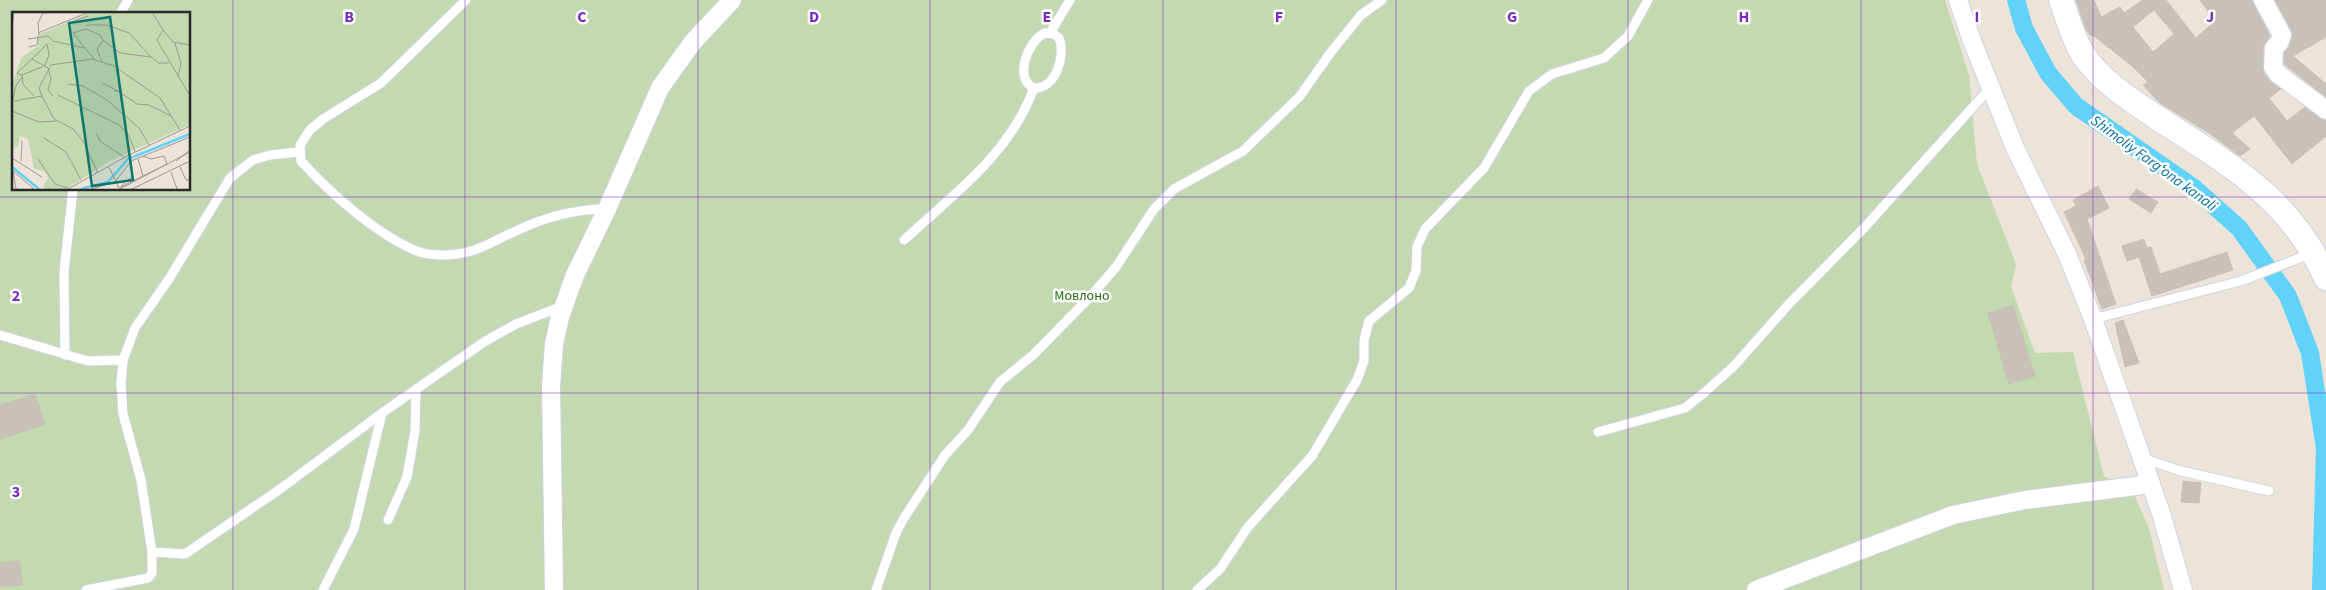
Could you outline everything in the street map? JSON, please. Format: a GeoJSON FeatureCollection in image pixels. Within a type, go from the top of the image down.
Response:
{"type":"FeatureCollection","features":[{"type":"Feature","properties":{"kind":"street"},"geometry":{"type":"LineString","coordinates":[[554,590],[551,386],[554,344],[564,306],[575,275],[608,209],[660,88],[692,43],[732,0]]}},
{"type":"Feature","properties":{"kind":"street"},"geometry":{"type":"LineString","coordinates":[[1958,0],[2015,148],[2067,254],[2093,319],[2151,484],[2182,590]]}},
{"type":"Feature","properties":{"kind":"street"},"geometry":{"type":"LineString","coordinates":[[2061,0],[2083,55],[2098,72],[2123,95],[2226,162],[2265,193],[2289,217],[2314,252],[2326,278]]}},
{"type":"Feature","properties":{"kind":"street"},"geometry":{"type":"LineString","coordinates":[[2263,0],[2282,35],[2279,43],[2274,48],[2273,67],[2278,74],[2326,110]]}},
{"type":"Feature","properties":{"kind":"street"},"geometry":{"type":"LineString","coordinates":[[1756,590],[1953,515],[2025,500],[2151,484]]}},
{"type":"Feature","properties":{"kind":"lane"},"geometry":{"type":"LineString","coordinates":[[121,12],[128,0]]}},
{"type":"Feature","properties":{"kind":"lane"},"geometry":{"type":"LineString","coordinates":[[466,0],[381,83],[323,119],[310,130],[303,139],[299,152],[301,161],[372,226],[415,250],[429,254],[442,255],[471,251],[518,230],[562,214],[585,209],[608,209]]}},
{"type":"Feature","properties":{"kind":"lane"},"geometry":{"type":"LineString","coordinates":[[1050,33],[1059,38],[1061,43],[1059,62],[1054,78],[1049,84],[1034,88],[1027,82],[1025,71],[1028,50],[1039,36],[1050,33],[1070,0]]}},
{"type":"Feature","properties":{"kind":"lane"},"geometry":{"type":"LineString","coordinates":[[876,590],[896,534],[904,518],[945,455],[968,430],[1000,382],[1033,355],[1090,297],[1116,267],[1154,209],[1174,189],[1243,151],[1300,96],[1331,52],[1361,15],[1382,0]]}},
{"type":"Feature","properties":{"kind":"lane"},"geometry":{"type":"LineString","coordinates":[[1197,590],[1220,569],[1248,527],[1312,456],[1357,380],[1364,360],[1364,340],[1369,321],[1409,288],[1416,272],[1417,247],[1425,229],[1484,168],[1529,90],[1552,74],[1604,58],[1628,36],[1648,0]]}},
{"type":"Feature","properties":{"kind":"lane"},"geometry":{"type":"LineString","coordinates":[[1598,432],[1685,408],[1712,386],[1734,366],[1788,305],[1864,228],[1991,86]]}},
{"type":"Feature","properties":{"kind":"lane"},"geometry":{"type":"LineString","coordinates":[[904,240],[983,168],[1018,126],[1034,88]]}},
{"type":"Feature","properties":{"kind":"lane"},"geometry":{"type":"LineString","coordinates":[[86,590],[148,578],[152,573],[152,552],[141,480],[123,414],[120,384],[123,360],[135,328],[169,279],[230,178],[253,160],[270,155],[299,152]]}},
{"type":"Feature","properties":{"kind":"lane"},"geometry":{"type":"LineString","coordinates":[[65,355],[64,272],[73,190]]}},
{"type":"Feature","properties":{"kind":"lane"},"geometry":{"type":"LineString","coordinates":[[2093,319],[2241,281],[2314,252]]}},
{"type":"Feature","properties":{"kind":"lane"},"geometry":{"type":"LineString","coordinates":[[152,552],[185,554],[283,487],[416,389],[500,333],[516,324],[564,306]]}},
{"type":"Feature","properties":{"kind":"lane"},"geometry":{"type":"LineString","coordinates":[[0,335],[88,361],[123,360]]}},
{"type":"Feature","properties":{"kind":"lane"},"geometry":{"type":"LineString","coordinates":[[388,520],[407,477],[415,431],[416,389]]}},
{"type":"Feature","properties":{"kind":"lane"},"geometry":{"type":"LineString","coordinates":[[323,590],[354,529],[382,413]]}},
{"type":"Feature","properties":{"kind":"lane"},"geometry":{"type":"LineString","coordinates":[[2141,458],[2182,471],[2269,491]]}},
{"type":"Feature","properties":{"kind":"green space","name":"Мовлоно"},"geometry":{"type":"Polygon","coordinates":[[[0,0],[1945,0],[1969,75],[1977,164],[2016,264],[2011,287],[2035,353],[2073,352],[2104,476],[2134,494],[2149,528],[2164,590],[0,590],[0,0]]]}},
{"type":"Feature","properties":{"kind":"building"},"geometry":{"type":"Polygon","coordinates":[[[2076,0],[2094,0],[2101,17],[2120,7],[2124,13],[2143,0],[2166,0],[2196,38],[2215,21],[2200,0],[2252,0],[2270,36],[2263,47],[2264,73],[2271,82],[2281,89],[2269,98],[2287,121],[2305,107],[2326,120],[2326,136],[2292,164],[2254,116],[2232,133],[2250,149],[2240,156],[2209,133],[2160,103],[2143,85],[2148,82],[2133,67],[2093,35],[2091,36],[2086,30],[2076,0]],[[2154,10],[2133,27],[2153,52],[2174,34],[2154,10]]]}},
{"type":"Feature","properties":{"kind":"building"},"geometry":{"type":"Polygon","coordinates":[[[2275,0],[2326,0],[2326,37],[2293,56],[2326,84],[2326,97],[2284,64],[2284,53],[2289,47],[2293,34],[2275,0]]]}},
{"type":"Feature","properties":{"kind":"building"},"geometry":{"type":"Polygon","coordinates":[[[2098,186],[2109,208],[2087,219],[2116,304],[2102,309],[2084,260],[2086,259],[2064,212],[2076,206],[2073,200],[2098,186]]]}},
{"type":"Feature","properties":{"kind":"building"},"geometry":{"type":"Polygon","coordinates":[[[2136,189],[2158,202],[2151,213],[2129,199],[2136,189]]]}},
{"type":"Feature","properties":{"kind":"building"},"geometry":{"type":"Polygon","coordinates":[[[2144,239],[2147,248],[2151,247],[2160,274],[2227,252],[2233,270],[2152,296],[2139,257],[2127,261],[2122,246],[2144,239]]]}},
{"type":"Feature","properties":{"kind":"building"},"geometry":{"type":"Polygon","coordinates":[[[2013,305],[2035,376],[2009,384],[1988,313],[2013,305]]]}},
{"type":"Feature","properties":{"kind":"building"},"geometry":{"type":"Polygon","coordinates":[[[2123,320],[2139,363],[2125,367],[2115,323],[2123,320]]]}},
{"type":"Feature","properties":{"kind":"building"},"geometry":{"type":"Polygon","coordinates":[[[35,394],[45,424],[0,439],[0,405],[35,394]]]}},
{"type":"Feature","properties":{"kind":"building"},"geometry":{"type":"Polygon","coordinates":[[[2183,481],[2201,483],[2199,503],[2181,502],[2183,481]]]}},
{"type":"Feature","properties":{"kind":"building"},"geometry":{"type":"Polygon","coordinates":[[[20,561],[22,585],[1,587],[0,563],[20,561]]]}},
{"type":"Feature","properties":{"kind":"waterway","name":"Shimoliy Fargʻona kanali"},"geometry":{"type":"LineString","coordinates":[[2016,0],[2024,28],[2048,73],[2076,106],[2194,188],[2239,228],[2288,296],[2310,353],[2325,448],[2321,590]]}}]}
